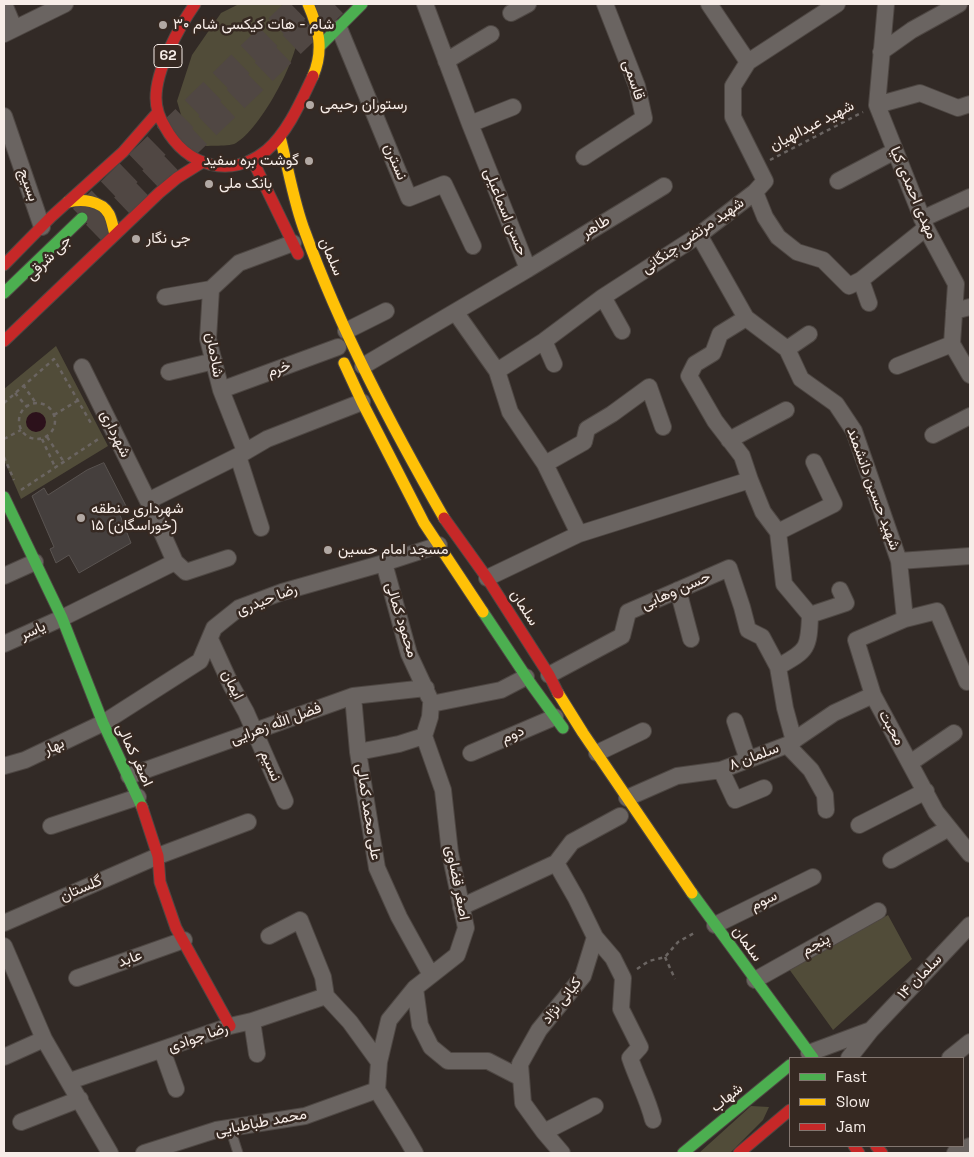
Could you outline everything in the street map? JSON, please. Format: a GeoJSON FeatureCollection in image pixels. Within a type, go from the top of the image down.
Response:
{"type":"FeatureCollection","features":[{"type":"Feature","properties":{"kind":"main road","name":"62"},"geometry":{"type":"LineString","coordinates":[[195,4],[189,12],[165,62],[158,82],[155,99],[163,127],[185,154],[201,163],[228,168],[253,161],[265,153],[280,138],[314,76],[319,61],[321,45],[318,23],[308,4]]}},
{"type":"Feature","properties":{"kind":"main road"},"geometry":{"type":"LineString","coordinates":[[321,45],[362,4]]}},
{"type":"Feature","properties":{"kind":"main road"},"geometry":{"type":"LineString","coordinates":[[4,265],[68,202],[124,152],[143,132],[158,112]]}},
{"type":"Feature","properties":{"kind":"main road","name":"سلمان"},"geometry":{"type":"LineString","coordinates":[[280,138],[304,231],[339,339],[362,402],[424,523],[526,677],[598,753],[622,812],[707,928],[755,980],[800,1056]]}},
{"type":"Feature","properties":{"kind":"main road","name":"سلمان"},"geometry":{"type":"LineString","coordinates":[[253,161],[304,269]]}},
{"type":"Feature","properties":{"kind":"main road"},"geometry":{"type":"LineString","coordinates":[[4,341],[165,188],[201,163]]}},
{"type":"Feature","properties":{"kind":"main road"},"geometry":{"type":"LineString","coordinates":[[68,202],[78,199],[97,203],[109,214],[115,234]]}},
{"type":"Feature","properties":{"kind":"main road","name":"جی شرقی"},"geometry":{"type":"LineString","coordinates":[[4,293],[82,218]]}},
{"type":"Feature","properties":{"kind":"main road","name":"سلمان"},"geometry":{"type":"LineString","coordinates":[[339,339],[363,366],[418,473],[447,524],[487,578],[548,675],[571,740]]}},
{"type":"Feature","properties":{"kind":"main road","name":"اصغر کمالی"},"geometry":{"type":"LineString","coordinates":[[4,496],[62,618],[103,723],[138,797],[158,856],[160,882],[176,928],[230,1026]]}},
{"type":"Feature","properties":{"kind":"main road","name":"شهاب"},"geometry":{"type":"LineString","coordinates":[[683,1153],[789,1067]]}},
{"type":"Feature","properties":{"kind":"main road"},"geometry":{"type":"LineString","coordinates":[[760,1090],[771,1090],[778,1097],[783,1107],[780,1118]]}},
{"type":"Feature","properties":{"kind":"main road"},"geometry":{"type":"LineString","coordinates":[[739,1153],[789,1111]]}},
{"type":"Feature","properties":{"kind":"street"},"geometry":{"type":"LineString","coordinates":[[4,4],[9,31],[65,4]]}},
{"type":"Feature","properties":{"kind":"street","name":"حسن اسماعیلی"},"geometry":{"type":"LineString","coordinates":[[363,366],[528,269],[470,124],[425,4]]}},
{"type":"Feature","properties":{"kind":"street"},"geometry":{"type":"LineString","coordinates":[[511,13],[528,4]]}},
{"type":"Feature","properties":{"kind":"street","name":"قاسمی"},"geometry":{"type":"LineString","coordinates":[[584,157],[644,118],[638,86],[605,4]]}},
{"type":"Feature","properties":{"kind":"street"},"geometry":{"type":"LineString","coordinates":[[709,4],[748,62]]}},
{"type":"Feature","properties":{"kind":"street","name":"شهید مرتضی چنگانی"},"geometry":{"type":"LineString","coordinates":[[497,371],[544,341],[603,297],[699,235],[755,192],[766,181],[734,117],[733,86],[748,62],[837,4]]}},
{"type":"Feature","properties":{"kind":"street","name":"مهدی احمدی کیا"},"geometry":{"type":"LineString","coordinates":[[886,4],[877,105],[924,224],[956,284],[962,309],[952,344]]}},
{"type":"Feature","properties":{"kind":"street"},"geometry":{"type":"LineString","coordinates":[[881,52],[912,30],[959,4]]}},
{"type":"Feature","properties":{"kind":"street","name":"نسترن"},"geometry":{"type":"LineString","coordinates":[[339,28],[409,198],[444,184],[473,246]]}},
{"type":"Feature","properties":{"kind":"street"},"geometry":{"type":"LineString","coordinates":[[446,61],[491,34]]}},
{"type":"Feature","properties":{"kind":"street"},"geometry":{"type":"LineString","coordinates":[[877,105],[920,93],[958,108],[970,104]]}},
{"type":"Feature","properties":{"kind":"street"},"geometry":{"type":"LineString","coordinates":[[470,124],[513,107]]}},
{"type":"Feature","properties":{"kind":"street","name":"بسیج"},"geometry":{"type":"LineString","coordinates":[[4,116],[42,227]]}},
{"type":"Feature","properties":{"kind":"street"},"geometry":{"type":"LineString","coordinates":[[838,181],[895,151]]}},
{"type":"Feature","properties":{"kind":"street","name":"طاهر"},"geometry":{"type":"LineString","coordinates":[[528,269],[664,186]]}},
{"type":"Feature","properties":{"kind":"street"},"geometry":{"type":"LineString","coordinates":[[755,192],[765,217],[778,237],[798,252],[823,260],[849,286],[861,280],[924,224],[970,197]]}},
{"type":"Feature","properties":{"kind":"street","name":"شهید حسین دانشمند"},"geometry":{"type":"LineString","coordinates":[[699,235],[746,318],[787,350],[801,379],[836,404],[854,431],[899,561],[905,619]]}},
{"type":"Feature","properties":{"kind":"street"},"geometry":{"type":"LineString","coordinates":[[165,296],[211,289],[239,263],[293,243]]}},
{"type":"Feature","properties":{"kind":"street"},"geometry":{"type":"LineString","coordinates":[[861,280],[869,303]]}},
{"type":"Feature","properties":{"kind":"street","name":"شادمان"},"geometry":{"type":"LineString","coordinates":[[211,289],[208,339],[221,390],[242,454],[261,528]]}},
{"type":"Feature","properties":{"kind":"street"},"geometry":{"type":"LineString","coordinates":[[603,297],[622,331]]}},
{"type":"Feature","properties":{"kind":"street","name":"خرم"},"geometry":{"type":"LineString","coordinates":[[221,390],[339,339],[386,311]]}},
{"type":"Feature","properties":{"kind":"street"},"geometry":{"type":"LineString","coordinates":[[456,313],[497,371],[510,412],[545,464],[579,534]]}},
{"type":"Feature","properties":{"kind":"street"},"geometry":{"type":"LineString","coordinates":[[746,318],[720,334],[713,353],[695,364],[689,376],[716,422],[742,456],[762,512],[778,532],[784,584],[810,615],[810,638],[801,654],[778,667],[786,708],[790,743],[811,770],[825,794],[826,810]]}},
{"type":"Feature","properties":{"kind":"street"},"geometry":{"type":"LineString","coordinates":[[787,350],[809,334]]}},
{"type":"Feature","properties":{"kind":"street"},"geometry":{"type":"LineString","coordinates":[[544,341],[554,364]]}},
{"type":"Feature","properties":{"kind":"street"},"geometry":{"type":"LineString","coordinates":[[896,366],[952,344],[970,375]]}},
{"type":"Feature","properties":{"kind":"street"},"geometry":{"type":"LineString","coordinates":[[169,372],[214,361]]}},
{"type":"Feature","properties":{"kind":"street","name":"شهرداری"},"geometry":{"type":"LineString","coordinates":[[82,367],[148,501],[175,562]]}},
{"type":"Feature","properties":{"kind":"street"},"geometry":{"type":"LineString","coordinates":[[545,464],[584,442],[587,429],[612,414],[649,387],[663,427]]}},
{"type":"Feature","properties":{"kind":"street"},"geometry":{"type":"LineString","coordinates":[[148,501],[242,454],[267,439],[362,402]]}},
{"type":"Feature","properties":{"kind":"street"},"geometry":{"type":"LineString","coordinates":[[728,440],[786,410]]}},
{"type":"Feature","properties":{"kind":"street"},"geometry":{"type":"LineString","coordinates":[[933,435],[970,416]]}},
{"type":"Feature","properties":{"kind":"street"},"geometry":{"type":"LineString","coordinates":[[778,532],[834,504],[814,462]]}},
{"type":"Feature","properties":{"kind":"street"},"geometry":{"type":"LineString","coordinates":[[487,578],[579,534],[750,480]]}},
{"type":"Feature","properties":{"kind":"street","name":"رضا حیدری"},"geometry":{"type":"LineString","coordinates":[[103,723],[200,661],[214,628],[238,608],[282,592],[439,545]]}},
{"type":"Feature","properties":{"kind":"street"},"geometry":{"type":"LineString","coordinates":[[899,561],[970,556]]}},
{"type":"Feature","properties":{"kind":"street"},"geometry":{"type":"LineString","coordinates":[[175,562],[186,572],[228,558]]}},
{"type":"Feature","properties":{"kind":"street"},"geometry":{"type":"LineString","coordinates":[[4,576],[35,562]]}},
{"type":"Feature","properties":{"kind":"street","name":"یاسر"},"geometry":{"type":"LineString","coordinates":[[4,644],[62,618],[175,562]]}},
{"type":"Feature","properties":{"kind":"street","name":"محمود کمالی"},"geometry":{"type":"LineString","coordinates":[[384,563],[409,654],[426,688],[431,704]]}},
{"type":"Feature","properties":{"kind":"street","name":"حسن وهابی"},"geometry":{"type":"LineString","coordinates":[[548,675],[622,636],[628,612],[729,568],[748,630],[762,637],[778,667]]}},
{"type":"Feature","properties":{"kind":"street"},"geometry":{"type":"LineString","coordinates":[[678,590],[691,639]]}},
{"type":"Feature","properties":{"kind":"street"},"geometry":{"type":"LineString","coordinates":[[810,615],[846,603],[840,590]]}},
{"type":"Feature","properties":{"kind":"street"},"geometry":{"type":"LineString","coordinates":[[905,619],[937,611],[967,682],[970,681]]}},
{"type":"Feature","properties":{"kind":"street","name":"محبت"},"geometry":{"type":"LineString","coordinates":[[905,619],[856,640],[873,695],[936,812],[970,854]]}},
{"type":"Feature","properties":{"kind":"street","name":"ایمان"},"geometry":{"type":"LineString","coordinates":[[210,639],[255,732]]}},
{"type":"Feature","properties":{"kind":"street"},"geometry":{"type":"LineString","coordinates":[[358,752],[398,744],[424,736],[430,717],[431,704],[501,690],[526,677]]}},
{"type":"Feature","properties":{"kind":"street","name":"فضل الله زهرایی"},"geometry":{"type":"LineString","coordinates":[[129,776],[353,696],[426,688]]}},
{"type":"Feature","properties":{"kind":"street","name":"سلمان ۸"},"geometry":{"type":"LineString","coordinates":[[622,812],[677,776],[721,770],[790,743],[834,713],[873,695]]}},
{"type":"Feature","properties":{"kind":"street","name":"علی محمد کمالی"},"geometry":{"type":"LineString","coordinates":[[353,696],[358,752],[377,868],[399,917],[431,975]]}},
{"type":"Feature","properties":{"kind":"street","name":"دوم"},"geometry":{"type":"LineString","coordinates":[[471,753],[562,714]]}},
{"type":"Feature","properties":{"kind":"street"},"geometry":{"type":"LineString","coordinates":[[735,721],[748,760]]}},
{"type":"Feature","properties":{"kind":"street","name":"بهار"},"geometry":{"type":"LineString","coordinates":[[4,766],[25,760],[103,723]]}},
{"type":"Feature","properties":{"kind":"street"},"geometry":{"type":"LineString","coordinates":[[598,753],[643,731]]}},
{"type":"Feature","properties":{"kind":"street","name":"نسیم"},"geometry":{"type":"LineString","coordinates":[[255,732],[285,801]]}},
{"type":"Feature","properties":{"kind":"street"},"geometry":{"type":"LineString","coordinates":[[910,763],[954,733]]}},
{"type":"Feature","properties":{"kind":"street","name":"اصغر قضاوی"},"geometry":{"type":"LineString","coordinates":[[377,1090],[379,1062],[389,1020],[415,988],[457,955],[466,928],[450,853],[443,790],[424,736]]}},
{"type":"Feature","properties":{"kind":"street"},"geometry":{"type":"LineString","coordinates":[[721,770],[734,800],[764,788]]}},
{"type":"Feature","properties":{"kind":"street"},"geometry":{"type":"LineString","coordinates":[[859,825],[926,791]]}},
{"type":"Feature","properties":{"kind":"street"},"geometry":{"type":"LineString","coordinates":[[51,826],[138,797]]}},
{"type":"Feature","properties":{"kind":"street"},"geometry":{"type":"LineString","coordinates":[[461,907],[556,863],[572,842],[622,812]]}},
{"type":"Feature","properties":{"kind":"street","name":"گلستان"},"geometry":{"type":"LineString","coordinates":[[4,923],[158,856],[248,822]]}},
{"type":"Feature","properties":{"kind":"street"},"geometry":{"type":"LineString","coordinates":[[891,860],[948,828]]}},
{"type":"Feature","properties":{"kind":"street"},"geometry":{"type":"LineString","coordinates":[[556,863],[595,937],[613,958],[622,978],[621,1009],[640,1048],[630,1058],[653,1120]]}},
{"type":"Feature","properties":{"kind":"street","name":"سوم"},"geometry":{"type":"LineString","coordinates":[[707,928],[813,877]]}},
{"type":"Feature","properties":{"kind":"street","name":"پنجم"},"geometry":{"type":"LineString","coordinates":[[755,980],[878,911]]}},
{"type":"Feature","properties":{"kind":"street"},"geometry":{"type":"LineString","coordinates":[[269,936],[300,920],[323,977],[326,996],[350,1022],[379,1062]]}},
{"type":"Feature","properties":{"kind":"street","name":"سلمان ۱۴"},"geometry":{"type":"LineString","coordinates":[[849,1057],[870,1030],[970,925]]}},
{"type":"Feature","properties":{"kind":"street","name":"کیانی نژاد"},"geometry":{"type":"LineString","coordinates":[[559,1152],[523,1103],[520,1064],[539,1030],[583,976],[595,937]]}},
{"type":"Feature","properties":{"kind":"street","name":"عابد"},"geometry":{"type":"LineString","coordinates":[[77,978],[184,940]]}},
{"type":"Feature","properties":{"kind":"street"},"geometry":{"type":"LineString","coordinates":[[4,946],[44,1039],[110,1153]]}},
{"type":"Feature","properties":{"kind":"street"},"geometry":{"type":"LineString","coordinates":[[415,988],[420,1025],[431,1047],[448,1061],[488,1061],[521,1078]]}},
{"type":"Feature","properties":{"kind":"street","name":"رضا جوادی"},"geometry":{"type":"LineString","coordinates":[[70,1081],[230,1026],[252,1021],[326,996]]}},
{"type":"Feature","properties":{"kind":"street"},"geometry":{"type":"LineString","coordinates":[[252,1021],[257,1054]]}},
{"type":"Feature","properties":{"kind":"street","name":"سلمان ۱۴"},"geometry":{"type":"LineString","coordinates":[[800,1056],[870,1030]]}},
{"type":"Feature","properties":{"kind":"street"},"geometry":{"type":"LineString","coordinates":[[4,1056],[44,1039]]}},
{"type":"Feature","properties":{"kind":"street"},"geometry":{"type":"LineString","coordinates":[[951,1057],[970,1042]]}},
{"type":"Feature","properties":{"kind":"street"},"geometry":{"type":"LineString","coordinates":[[162,1050],[176,1089]]}},
{"type":"Feature","properties":{"kind":"street"},"geometry":{"type":"LineString","coordinates":[[377,1090],[415,1153]]}},
{"type":"Feature","properties":{"kind":"street","name":"محمد طباطبایی"},"geometry":{"type":"LineString","coordinates":[[144,1153],[216,1130],[305,1116],[350,1098],[377,1090]]}},
{"type":"Feature","properties":{"kind":"street"},"geometry":{"type":"LineString","coordinates":[[20,1122],[80,1099]]}},
{"type":"Feature","properties":{"kind":"street"},"geometry":{"type":"LineString","coordinates":[[544,1132],[595,1106]]}},
{"type":"Feature","properties":{"kind":"street"},"geometry":{"type":"LineString","coordinates":[[954,1153],[970,1146]]}},
{"type":"Feature","properties":{"kind":"lane"},"geometry":{"type":"LineString","coordinates":[[230,1128],[238,1153]]}},
{"type":"Feature","properties":{"kind":"path","name":"شهید عبدالهیان"},"geometry":{"type":"LineString","coordinates":[[758,166],[877,105]]}},
{"type":"Feature","properties":{"kind":"path"},"geometry":{"type":"LineString","coordinates":[[4,403],[54,359],[100,438],[19,492]]}},
{"type":"Feature","properties":{"kind":"path"},"geometry":{"type":"LineString","coordinates":[[23,385],[36,403],[47,406],[54,415],[54,427],[47,437],[42,439],[30,438],[21,430],[19,418],[21,413],[27,407],[36,403]]}},
{"type":"Feature","properties":{"kind":"path"},"geometry":{"type":"LineString","coordinates":[[15,393],[27,407]]}},
{"type":"Feature","properties":{"kind":"path"},"geometry":{"type":"LineString","coordinates":[[54,415],[77,401]]}},
{"type":"Feature","properties":{"kind":"path"},"geometry":{"type":"LineString","coordinates":[[4,439],[21,430]]}},
{"type":"Feature","properties":{"kind":"path"},"geometry":{"type":"LineString","coordinates":[[47,437],[64,462]]}},
{"type":"Feature","properties":{"kind":"path"},"geometry":{"type":"LineString","coordinates":[[42,439],[56,468]]}},
{"type":"Feature","properties":{"kind":"path"},"geometry":{"type":"LineString","coordinates":[[4,457],[15,483]]}},
{"type":"Feature","properties":{"kind":"path"},"geometry":{"type":"LineString","coordinates":[[622,978],[650,962],[665,957],[678,942],[707,928]]}},
{"type":"Feature","properties":{"kind":"path"},"geometry":{"type":"LineString","coordinates":[[665,957],[676,979]]}},
{"type":"Feature","properties":{"kind":"shaded area"},"geometry":{"type":"Polygon","coordinates":[[[271,3],[287,8],[298,24],[298,36],[287,70],[268,107],[257,123],[236,143],[206,146],[186,132],[177,101],[192,55],[221,13],[239,4],[271,3]]]}},
{"type":"Feature","properties":{"kind":"shaded area"},"geometry":{"type":"Polygon","coordinates":[[[56,346],[108,446],[21,499],[4,460],[4,389],[56,346]]]}},
{"type":"Feature","properties":{"kind":"shaded area"},"geometry":{"type":"Polygon","coordinates":[[[36,412],[43,415],[46,422],[43,429],[36,432],[29,429],[26,422],[29,415],[36,412]]]}},
{"type":"Feature","properties":{"kind":"shaded area"},"geometry":{"type":"Polygon","coordinates":[[[888,915],[912,959],[833,1030],[789,969],[888,915]]]}},
{"type":"Feature","properties":{"kind":"shaded area"},"geometry":{"type":"Polygon","coordinates":[[[751,1106],[769,1107],[763,1120],[730,1153],[699,1153],[751,1106]]]}},
{"type":"Feature","properties":{"kind":"building","name":"شهرداری منطقه ۱۵ (خوراسگان)"},"geometry":{"type":"Polygon","coordinates":[[[104,463],[126,506],[118,510],[131,543],[79,573],[69,555],[56,563],[50,549],[54,547],[32,496],[44,488],[48,495],[87,470],[104,463]]]}},
{"type":"Feature","properties":{"kind":"tunnel"},"geometry":{"type":"LineString","coordinates":[[82,218],[302,4]]}},
{"type":"Feature","properties":{"kind":"tunnel"},"geometry":{"type":"LineString","coordinates":[[95,234],[334,4]]}},
{"type":"Feature","properties":{"kind":"traffic: fast"},"geometry":{"type":"LineString","coordinates":[[321,45],[362,4]]}},
{"type":"Feature","properties":{"kind":"traffic: fast"},"geometry":{"type":"LineString","coordinates":[[4,293],[82,218]]}},
{"type":"Feature","properties":{"kind":"traffic: fast"},"geometry":{"type":"LineString","coordinates":[[4,497],[62,618],[103,723],[142,807]]}},
{"type":"Feature","properties":{"kind":"traffic: fast"},"geometry":{"type":"LineString","coordinates":[[483,612],[563,728]]}},
{"type":"Feature","properties":{"kind":"traffic: fast"},"geometry":{"type":"LineString","coordinates":[[692,893],[812,1057]]}},
{"type":"Feature","properties":{"kind":"traffic: fast"},"geometry":{"type":"LineString","coordinates":[[683,1153],[789,1066]]}},
{"type":"Feature","properties":{"kind":"traffic: slow"},"geometry":{"type":"LineString","coordinates":[[308,4],[319,40],[318,57],[313,76]]}},
{"type":"Feature","properties":{"kind":"traffic: slow"},"geometry":{"type":"LineString","coordinates":[[280,137],[294,198],[319,269],[368,378],[444,518]]}},
{"type":"Feature","properties":{"kind":"traffic: slow"},"geometry":{"type":"LineString","coordinates":[[68,202],[91,202],[106,209],[115,234]]}},
{"type":"Feature","properties":{"kind":"traffic: slow"},"geometry":{"type":"LineString","coordinates":[[344,363],[424,523],[483,612]]}},
{"type":"Feature","properties":{"kind":"traffic: slow"},"geometry":{"type":"LineString","coordinates":[[558,693],[692,893]]}},
{"type":"Feature","properties":{"kind":"traffic: jam"},"geometry":{"type":"LineString","coordinates":[[195,4],[182,24],[164,62],[156,98],[160,117],[165,127],[174,140],[197,159],[210,164],[224,166],[239,165],[267,150],[275,143],[288,125],[313,76]]}},
{"type":"Feature","properties":{"kind":"traffic: jam"},"geometry":{"type":"LineString","coordinates":[[4,265],[51,217],[123,152],[158,112]]}},
{"type":"Feature","properties":{"kind":"traffic: jam"},"geometry":{"type":"LineString","coordinates":[[253,161],[298,254]]}},
{"type":"Feature","properties":{"kind":"traffic: jam"},"geometry":{"type":"LineString","coordinates":[[4,341],[159,193],[177,178],[201,163]]}},
{"type":"Feature","properties":{"kind":"traffic: jam"},"geometry":{"type":"LineString","coordinates":[[444,518],[487,578],[549,675],[558,693]]}},
{"type":"Feature","properties":{"kind":"traffic: jam"},"geometry":{"type":"LineString","coordinates":[[142,807],[158,856],[160,882],[176,928],[230,1026]]}},
{"type":"Feature","properties":{"kind":"traffic: jam"},"geometry":{"type":"LineString","coordinates":[[739,1153],[789,1111]]}},
{"type":"Feature","properties":{"kind":"traffic: jam"},"geometry":{"type":"LineString","coordinates":[[855,1147],[859,1153]]}},
{"type":"Feature","properties":{"kind":"traffic: jam"},"geometry":{"type":"LineString","coordinates":[[877,1147],[882,1153]]}},
{"type":"Feature","properties":{"kind":"place","name":"۳۰ شام - هات کیکسی شام"},"geometry":{"type":"Point","coordinates":[163,25]}},
{"type":"Feature","properties":{"kind":"place","name":"رستوران رحیمی"},"geometry":{"type":"Point","coordinates":[310,105]}},
{"type":"Feature","properties":{"kind":"place","name":"گوشت بره سفید"},"geometry":{"type":"Point","coordinates":[309,161]}},
{"type":"Feature","properties":{"kind":"place","name":"بانک ملی"},"geometry":{"type":"Point","coordinates":[209,184]}},
{"type":"Feature","properties":{"kind":"place","name":"جی نگار"},"geometry":{"type":"Point","coordinates":[136,239]}},
{"type":"Feature","properties":{"kind":"place","name":"شهرداری منطقه ۱۵ (خوراسگان)"},"geometry":{"type":"Point","coordinates":[81,518]}},
{"type":"Feature","properties":{"kind":"place","name":"مسجد امام حسین"},"geometry":{"type":"Point","coordinates":[328,550]}}]}
